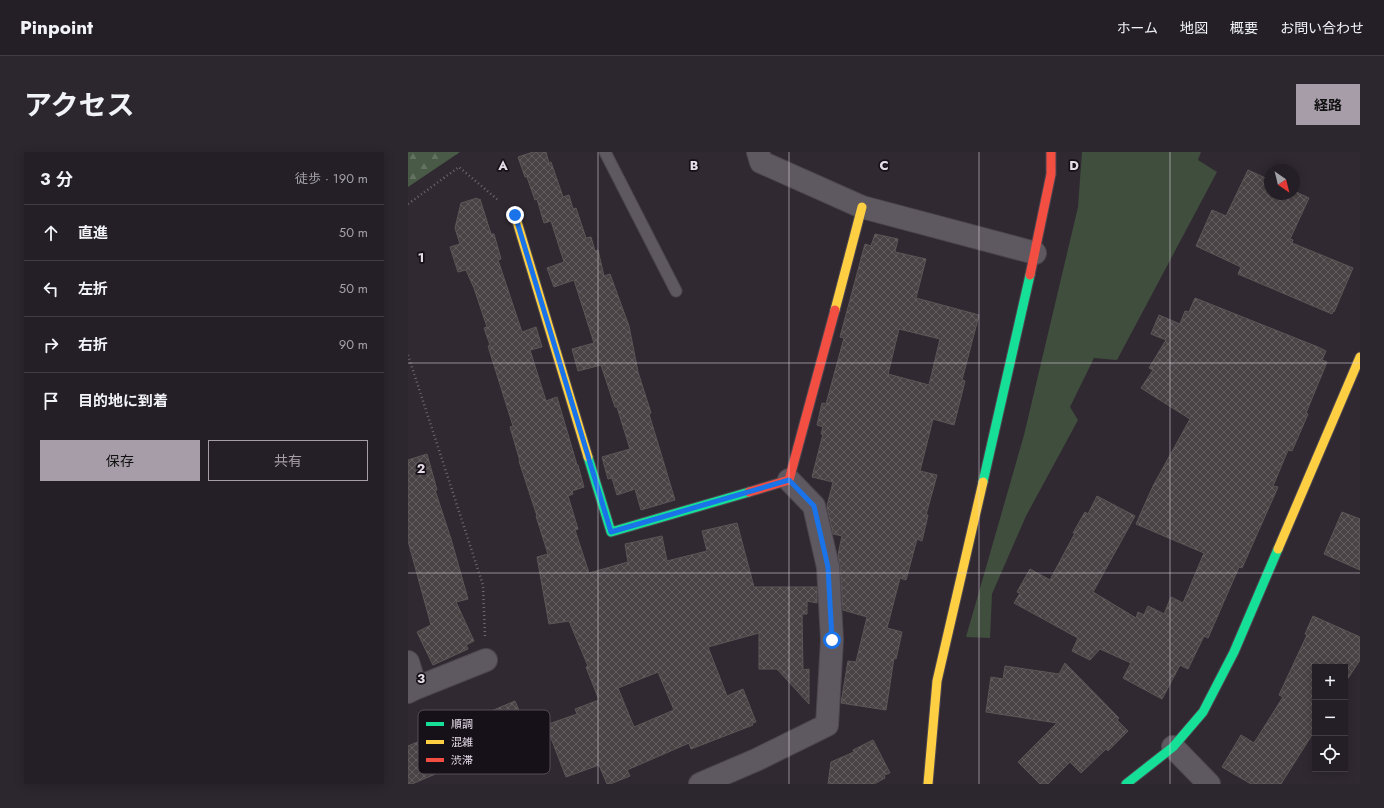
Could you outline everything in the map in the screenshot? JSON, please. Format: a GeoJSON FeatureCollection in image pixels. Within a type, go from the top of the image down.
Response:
{"type":"FeatureCollection","features":[{"type":"Feature","properties":{"kind":"street"},"geometry":{"type":"LineString","coordinates":[[758,152],[761,162],[862,207],[1035,254]]}},
{"type":"Feature","properties":{"kind":"street"},"geometry":{"type":"LineString","coordinates":[[928,784],[937,681],[1035,254],[1051,174],[1051,152]]}},
{"type":"Feature","properties":{"kind":"street"},"geometry":{"type":"LineString","coordinates":[[789,480],[862,207]]}},
{"type":"Feature","properties":{"kind":"street"},"geometry":{"type":"LineString","coordinates":[[515,215],[611,532],[789,480]]}},
{"type":"Feature","properties":{"kind":"street"},"geometry":{"type":"LineString","coordinates":[[1126,784],[1173,747],[1203,712],[1234,652],[1360,357]]}},
{"type":"Feature","properties":{"kind":"street"},"geometry":{"type":"LineString","coordinates":[[700,784],[756,760],[827,725],[832,640],[828,567],[814,506],[789,480]]}},
{"type":"Feature","properties":{"kind":"street"},"geometry":{"type":"LineString","coordinates":[[408,662],[412,690],[486,660]]}},
{"type":"Feature","properties":{"kind":"street"},"geometry":{"type":"LineString","coordinates":[[1173,747],[1209,784]]}},
{"type":"Feature","properties":{"kind":"lane"},"geometry":{"type":"LineString","coordinates":[[605,152],[676,291]]}},
{"type":"Feature","properties":{"kind":"path"},"geometry":{"type":"LineString","coordinates":[[408,204],[459,168],[515,215]]}},
{"type":"Feature","properties":{"kind":"path"},"geometry":{"type":"LineString","coordinates":[[408,355],[483,585],[486,660]]}},
{"type":"Feature","properties":{"kind":"green space"},"geometry":{"type":"Polygon","coordinates":[[[408,152],[460,152],[408,187],[408,152]]]}},
{"type":"Feature","properties":{"kind":"green space"},"geometry":{"type":"Polygon","coordinates":[[[1082,152],[1201,152],[1198,160],[1217,172],[1117,360],[1094,358],[1070,407],[1078,420],[1026,516],[992,594],[990,638],[966,637],[1024,435],[1078,207],[1082,152]]]}},
{"type":"Feature","properties":{"kind":"building"},"geometry":{"type":"Polygon","coordinates":[[[533,152],[546,152],[563,197],[569,195],[573,209],[576,208],[586,238],[591,237],[595,251],[598,250],[604,276],[610,274],[629,326],[638,372],[651,413],[649,414],[675,500],[641,510],[635,489],[617,495],[612,478],[608,479],[602,457],[630,449],[617,407],[615,407],[601,365],[578,371],[572,349],[594,343],[574,280],[554,287],[547,268],[564,262],[551,221],[544,223],[537,199],[535,200],[518,157],[533,152]]]}},
{"type":"Feature","properties":{"kind":"building"},"geometry":{"type":"Polygon","coordinates":[[[1248,170],[1264,177],[1264,200],[1300,200],[1300,194],[1309,198],[1290,239],[1293,240],[1292,243],[1353,268],[1334,312],[1333,311],[1332,314],[1238,274],[1241,267],[1196,246],[1212,210],[1226,216],[1248,170]]]}},
{"type":"Feature","properties":{"kind":"building"},"geometry":{"type":"Polygon","coordinates":[[[477,198],[478,200],[480,199],[491,234],[494,234],[501,259],[498,260],[522,332],[536,327],[542,347],[530,350],[546,401],[557,397],[584,487],[572,491],[573,494],[568,496],[578,529],[575,530],[589,573],[628,562],[625,544],[662,536],[667,561],[707,551],[702,531],[737,523],[754,587],[817,587],[817,603],[807,601],[807,614],[802,614],[803,670],[809,669],[809,704],[777,669],[759,669],[759,633],[708,647],[727,696],[743,689],[756,722],[752,723],[753,725],[691,749],[689,743],[627,770],[630,776],[610,784],[607,784],[599,765],[566,777],[550,735],[550,724],[577,714],[575,709],[599,700],[586,667],[588,666],[569,621],[549,624],[537,557],[548,554],[519,461],[510,427],[513,426],[488,346],[490,345],[484,328],[487,327],[474,288],[466,270],[458,272],[450,247],[460,244],[455,228],[461,203],[477,198]],[[658,672],[618,688],[634,727],[674,710],[658,672]]]}},
{"type":"Feature","properties":{"kind":"building"},"geometry":{"type":"Polygon","coordinates":[[[875,234],[898,239],[895,252],[926,259],[916,298],[979,315],[962,380],[965,381],[954,425],[933,419],[920,471],[937,475],[926,515],[928,515],[922,541],[917,539],[906,580],[900,578],[887,628],[902,632],[896,659],[894,658],[886,710],[841,703],[848,661],[856,662],[867,617],[843,610],[838,555],[842,536],[833,534],[827,506],[833,482],[812,477],[823,434],[821,434],[823,427],[817,425],[822,403],[826,404],[844,338],[840,337],[865,244],[871,246],[875,234]],[[899,329],[888,374],[929,385],[940,339],[899,329]]]}},
{"type":"Feature","properties":{"kind":"building"},"geometry":{"type":"Polygon","coordinates":[[[1195,298],[1318,347],[1326,351],[1322,360],[1327,362],[1306,413],[1308,414],[1292,451],[1288,450],[1273,486],[1278,487],[1242,568],[1239,567],[1208,638],[1204,636],[1188,669],[1180,665],[1162,699],[1123,678],[1131,663],[1100,649],[1090,660],[1072,651],[1078,638],[1014,603],[1020,593],[1017,592],[1030,569],[1050,580],[1075,533],[1073,533],[1085,512],[1088,514],[1097,496],[1135,516],[1093,592],[1136,618],[1138,612],[1144,615],[1148,606],[1164,614],[1171,597],[1183,603],[1204,553],[1136,524],[1153,486],[1190,419],[1141,388],[1153,370],[1149,368],[1166,340],[1151,334],[1159,315],[1180,324],[1185,311],[1189,312],[1195,298]]]}},
{"type":"Feature","properties":{"kind":"building"},"geometry":{"type":"Polygon","coordinates":[[[427,454],[437,490],[435,490],[468,599],[456,602],[474,641],[466,645],[468,649],[433,665],[417,632],[431,625],[408,541],[408,460],[427,454]]]}},
{"type":"Feature","properties":{"kind":"building"},"geometry":{"type":"Polygon","coordinates":[[[1342,512],[1360,519],[1360,570],[1324,554],[1342,512]]]}},
{"type":"Feature","properties":{"kind":"building"},"geometry":{"type":"Polygon","coordinates":[[[1313,616],[1360,637],[1360,660],[1348,678],[1348,664],[1312,664],[1312,735],[1281,784],[1251,784],[1222,767],[1241,735],[1254,743],[1283,697],[1279,695],[1307,635],[1305,634],[1313,616]]]}},
{"type":"Feature","properties":{"kind":"building"},"geometry":{"type":"Polygon","coordinates":[[[1065,663],[1119,718],[1117,720],[1128,731],[1108,751],[1106,749],[1081,773],[1070,762],[1048,784],[1040,784],[1018,762],[1057,723],[986,712],[991,677],[1003,679],[1005,666],[1059,674],[1065,663]]]}},
{"type":"Feature","properties":{"kind":"building"},"geometry":{"type":"Polygon","coordinates":[[[515,701],[519,710],[494,710],[515,701]]]}},
{"type":"Feature","properties":{"kind":"building"},"geometry":{"type":"Polygon","coordinates":[[[873,740],[890,773],[884,775],[885,778],[874,784],[828,784],[831,762],[854,752],[853,750],[873,740]]]}},
{"type":"Feature","properties":{"kind":"building"},"geometry":{"type":"Polygon","coordinates":[[[418,742],[418,774],[435,774],[412,784],[408,784],[408,746],[418,742]]]}},
{"type":"Feature","properties":{"kind":"traffic: fast"},"geometry":{"type":"LineString","coordinates":[[983,482],[1030,275]]}},
{"type":"Feature","properties":{"kind":"traffic: fast"},"geometry":{"type":"LineString","coordinates":[[588,457],[611,532],[749,492]]}},
{"type":"Feature","properties":{"kind":"traffic: fast"},"geometry":{"type":"LineString","coordinates":[[1126,784],[1173,747],[1203,712],[1234,652],[1278,549]]}},
{"type":"Feature","properties":{"kind":"traffic: slow"},"geometry":{"type":"LineString","coordinates":[[835,310],[862,207]]}},
{"type":"Feature","properties":{"kind":"traffic: slow"},"geometry":{"type":"LineString","coordinates":[[515,215],[588,457]]}},
{"type":"Feature","properties":{"kind":"traffic: slow"},"geometry":{"type":"LineString","coordinates":[[1278,549],[1360,357]]}},
{"type":"Feature","properties":{"kind":"traffic: slow"},"geometry":{"type":"LineString","coordinates":[[928,784],[937,681],[983,482]]}},
{"type":"Feature","properties":{"kind":"traffic: jam"},"geometry":{"type":"LineString","coordinates":[[1030,275],[1051,174],[1051,152]]}},
{"type":"Feature","properties":{"kind":"traffic: jam"},"geometry":{"type":"LineString","coordinates":[[749,492],[789,480],[835,310]]}},
{"type":"Feature","properties":{"kind":"route"},"geometry":{"type":"LineString","coordinates":[[515,215],[611,532],[789,480],[814,506],[828,567],[832,640]]}}]}
